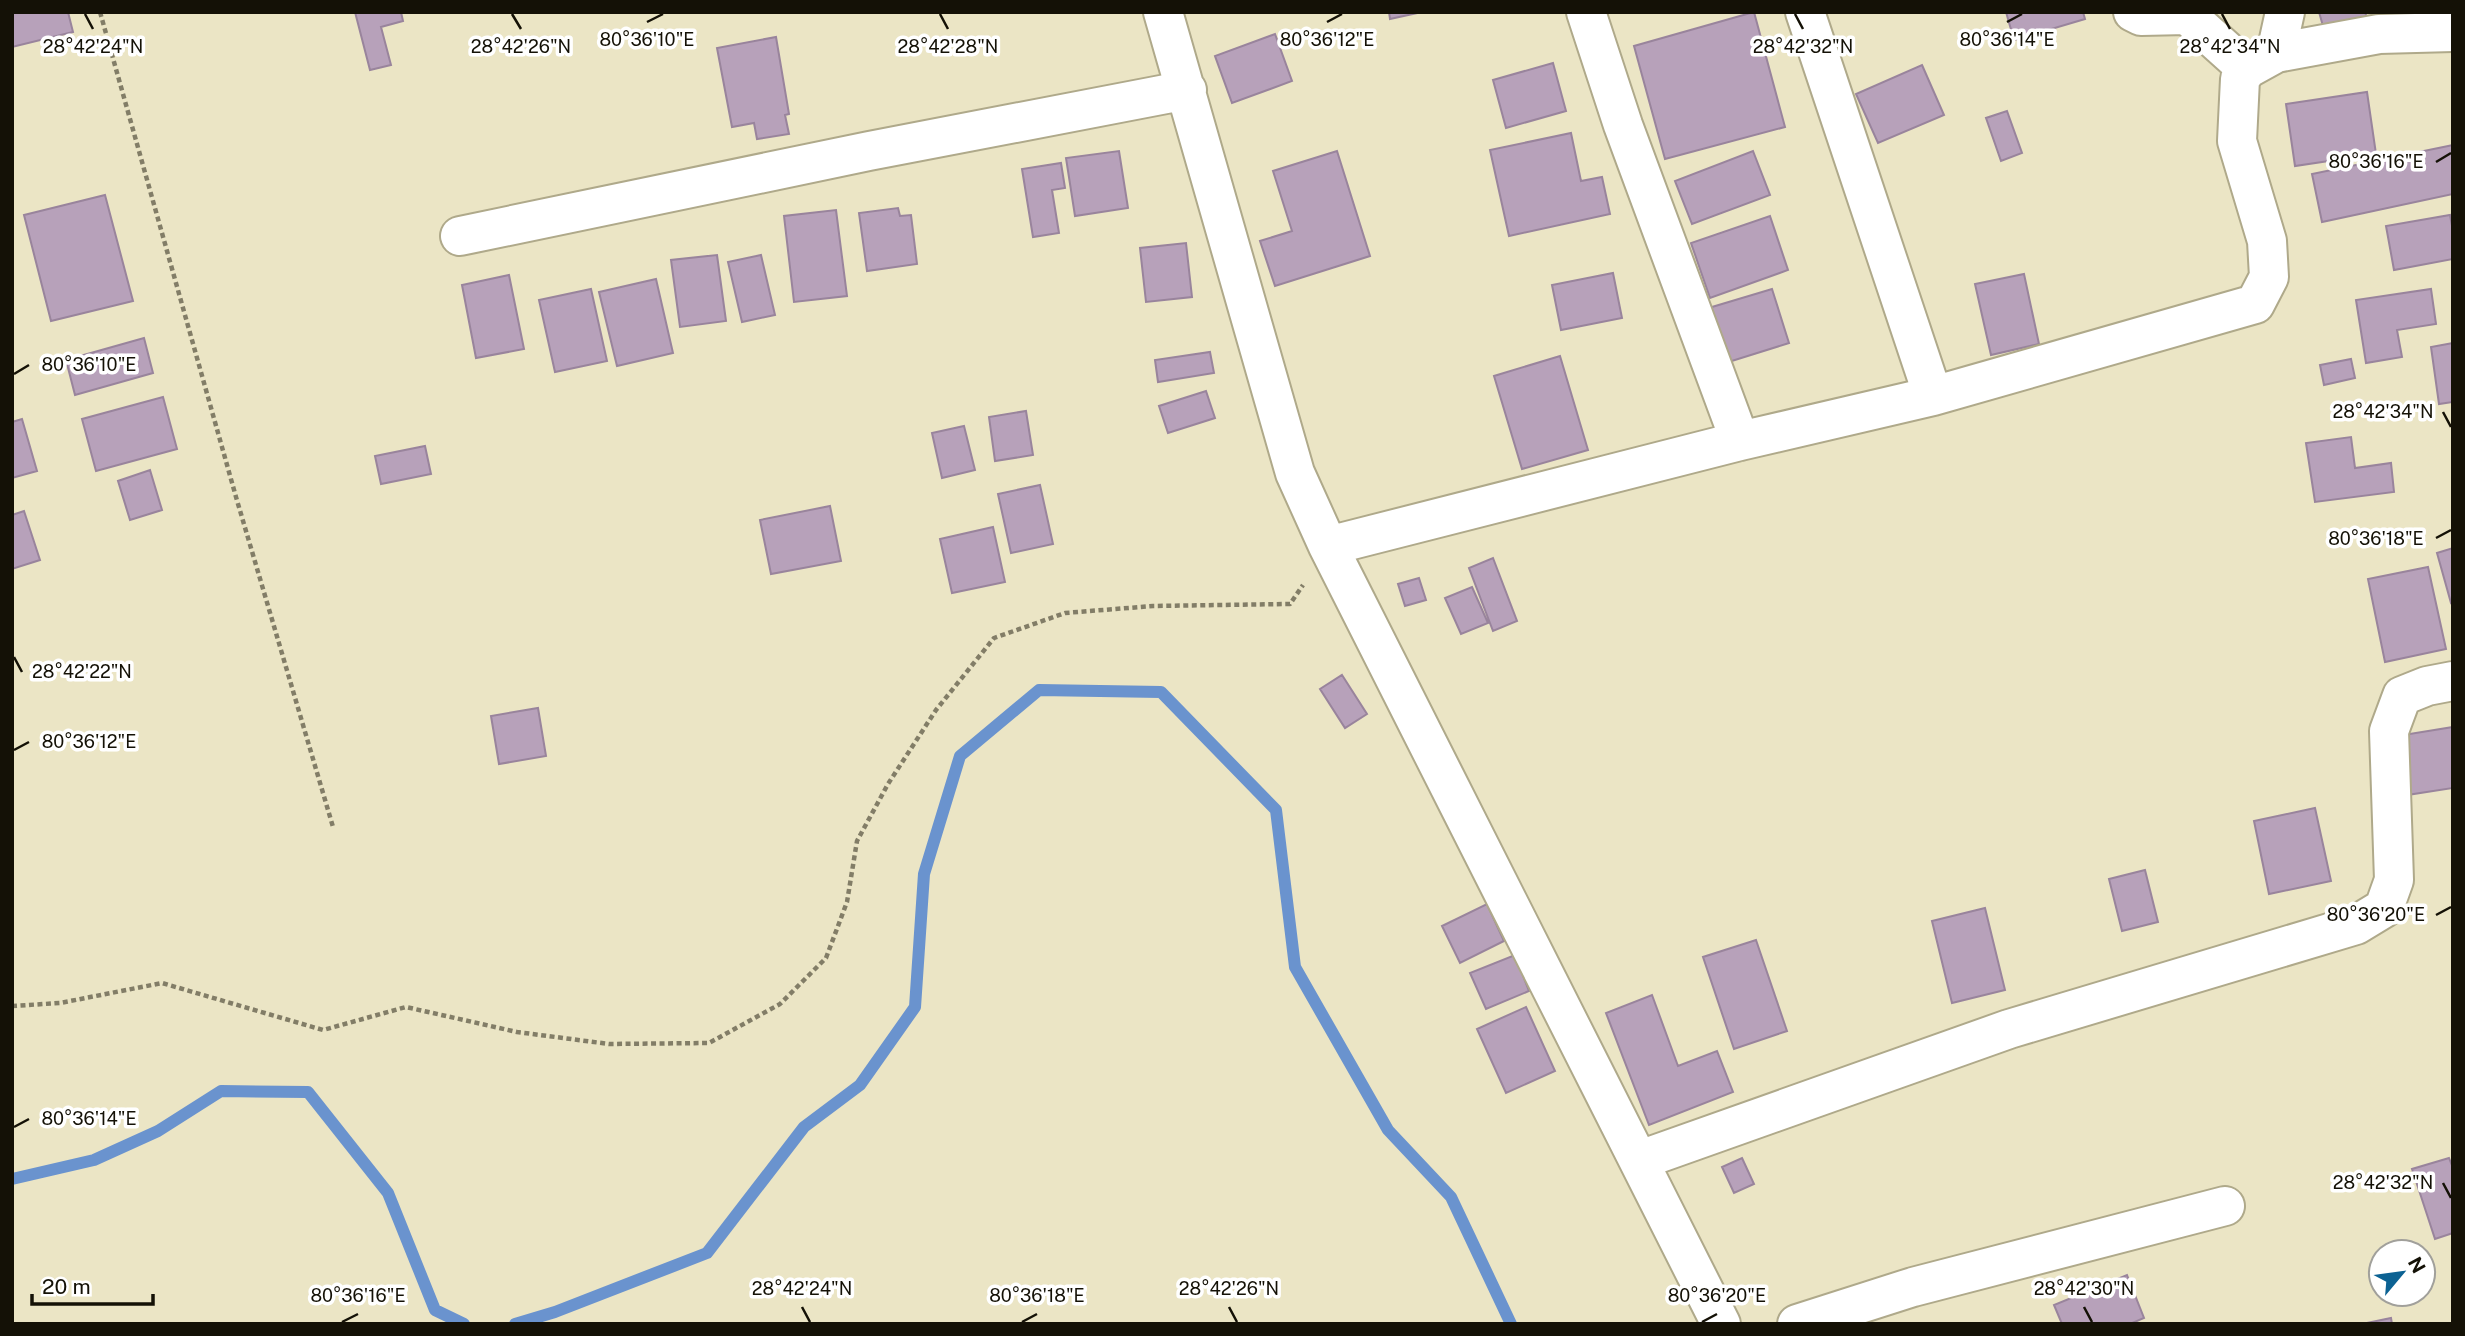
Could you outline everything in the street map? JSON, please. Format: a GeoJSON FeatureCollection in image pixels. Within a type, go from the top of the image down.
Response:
{"type":"FeatureCollection","features":[{"type":"Feature","properties":{"kind":"street"},"geometry":{"type":"LineString","coordinates":[[1163,12],[1295,473],[1328,545],[1721,1324]]}},
{"type":"Feature","properties":{"kind":"street"},"geometry":{"type":"LineString","coordinates":[[1586,12],[1623,125],[1741,441]]}},
{"type":"Feature","properties":{"kind":"street"},"geometry":{"type":"LineString","coordinates":[[1805,12],[1933,396]]}},
{"type":"Feature","properties":{"kind":"street"},"geometry":{"type":"LineString","coordinates":[[2133,12],[2141,16],[2187,15],[2261,61],[2379,33],[2453,32]]}},
{"type":"Feature","properties":{"kind":"street"},"geometry":{"type":"LineString","coordinates":[[1328,545],[1741,441],[1933,396],[2255,304],[2269,277],[2267,241],[2236,141],[2240,79],[2261,61],[2285,12]]}},
{"type":"Feature","properties":{"kind":"street"},"geometry":{"type":"LineString","coordinates":[[460,236],[869,151],[1187,90]]}},
{"type":"Feature","properties":{"kind":"street"},"geometry":{"type":"LineString","coordinates":[[1640,1160],[2009,1029],[2356,925],[2384,908],[2394,880],[2389,731],[2402,696],[2427,686],[2453,681]]}},
{"type":"Feature","properties":{"kind":"street"},"geometry":{"type":"LineString","coordinates":[[1797,1324],[1913,1287],[2225,1206]]}},
{"type":"Feature","properties":{"kind":"path"},"geometry":{"type":"LineString","coordinates":[[100,12],[232,484],[333,827]]}},
{"type":"Feature","properties":{"kind":"path"},"geometry":{"type":"LineString","coordinates":[[12,1006],[60,1003],[162,983],[323,1030],[406,1007],[517,1032],[609,1044],[709,1043],[780,1004],[826,958],[848,902],[858,841],[869,818],[936,710],[994,638],[1065,612],[1153,606],[1290,604],[1328,545]]}},
{"type":"Feature","properties":{"kind":"building"},"geometry":{"type":"Polygon","coordinates":[[[12,12],[68,12],[73,32],[12,47],[12,12]]]}},
{"type":"Feature","properties":{"kind":"building"},"geometry":{"type":"Polygon","coordinates":[[[355,12],[401,12],[403,21],[381,27],[391,65],[370,70],[355,12]]]}},
{"type":"Feature","properties":{"kind":"building"},"geometry":{"type":"Polygon","coordinates":[[[1389,12],[1422,12],[1390,19],[1389,12]]]}},
{"type":"Feature","properties":{"kind":"building"},"geometry":{"type":"Polygon","coordinates":[[[1754,12],[1785,127],[1665,159],[1634,46],[1754,12]]]}},
{"type":"Feature","properties":{"kind":"building"},"geometry":{"type":"Polygon","coordinates":[[[2006,12],[2083,12],[2085,19],[2014,40],[2006,12]]]}},
{"type":"Feature","properties":{"kind":"building"},"geometry":{"type":"Polygon","coordinates":[[[2319,12],[2365,12],[2370,27],[2327,40],[2319,12]]]}},
{"type":"Feature","properties":{"kind":"building"},"geometry":{"type":"Polygon","coordinates":[[[2377,12],[2432,12],[2378,22],[2377,12]]]}},
{"type":"Feature","properties":{"kind":"building"},"geometry":{"type":"Polygon","coordinates":[[[1275,34],[1292,81],[1232,103],[1215,56],[1275,34]]]}},
{"type":"Feature","properties":{"kind":"building"},"geometry":{"type":"Polygon","coordinates":[[[776,37],[789,114],[785,115],[789,134],[757,139],[754,123],[732,127],[717,48],[776,37]]]}},
{"type":"Feature","properties":{"kind":"building"},"geometry":{"type":"Polygon","coordinates":[[[1553,63],[1566,111],[1506,128],[1493,80],[1553,63]]]}},
{"type":"Feature","properties":{"kind":"building"},"geometry":{"type":"Polygon","coordinates":[[[1922,65],[1944,115],[1878,143],[1856,94],[1922,65]]]}},
{"type":"Feature","properties":{"kind":"building"},"geometry":{"type":"Polygon","coordinates":[[[2367,92],[2376,154],[2295,166],[2286,104],[2367,92]]]}},
{"type":"Feature","properties":{"kind":"building"},"geometry":{"type":"Polygon","coordinates":[[[2007,111],[2022,153],[2001,161],[1986,118],[2007,111]]]}},
{"type":"Feature","properties":{"kind":"building"},"geometry":{"type":"Polygon","coordinates":[[[1571,133],[1581,181],[1602,177],[1610,214],[1509,236],[1490,150],[1571,133]]]}},
{"type":"Feature","properties":{"kind":"building"},"geometry":{"type":"Polygon","coordinates":[[[2453,145],[2453,194],[2322,222],[2312,174],[2453,145]]]}},
{"type":"Feature","properties":{"kind":"building"},"geometry":{"type":"Polygon","coordinates":[[[1119,151],[1128,208],[1075,216],[1066,158],[1119,151]]]}},
{"type":"Feature","properties":{"kind":"building"},"geometry":{"type":"Polygon","coordinates":[[[1337,151],[1370,256],[1275,286],[1260,241],[1292,231],[1273,171],[1337,151]]]}},
{"type":"Feature","properties":{"kind":"building"},"geometry":{"type":"Polygon","coordinates":[[[1753,151],[1770,195],[1692,224],[1675,181],[1753,151]]]}},
{"type":"Feature","properties":{"kind":"building"},"geometry":{"type":"Polygon","coordinates":[[[1061,163],[1065,188],[1052,190],[1059,233],[1033,237],[1022,169],[1061,163]]]}},
{"type":"Feature","properties":{"kind":"building"},"geometry":{"type":"Polygon","coordinates":[[[105,195],[133,301],[51,321],[24,215],[105,195]]]}},
{"type":"Feature","properties":{"kind":"building"},"geometry":{"type":"Polygon","coordinates":[[[898,208],[900,216],[911,215],[917,264],[867,271],[859,213],[898,208]]]}},
{"type":"Feature","properties":{"kind":"building"},"geometry":{"type":"Polygon","coordinates":[[[836,210],[847,296],[794,302],[784,216],[836,210]]]}},
{"type":"Feature","properties":{"kind":"building"},"geometry":{"type":"Polygon","coordinates":[[[2450,215],[2453,259],[2394,270],[2386,226],[2450,215]]]}},
{"type":"Feature","properties":{"kind":"building"},"geometry":{"type":"Polygon","coordinates":[[[1770,216],[1788,270],[1710,298],[1691,243],[1770,216]]]}},
{"type":"Feature","properties":{"kind":"building"},"geometry":{"type":"Polygon","coordinates":[[[1186,243],[1192,297],[1146,302],[1140,248],[1186,243]]]}},
{"type":"Feature","properties":{"kind":"building"},"geometry":{"type":"Polygon","coordinates":[[[717,255],[726,321],[680,327],[671,260],[717,255]]]}},
{"type":"Feature","properties":{"kind":"building"},"geometry":{"type":"Polygon","coordinates":[[[761,255],[775,315],[742,322],[728,262],[761,255]]]}},
{"type":"Feature","properties":{"kind":"building"},"geometry":{"type":"Polygon","coordinates":[[[1613,273],[1622,318],[1561,330],[1552,285],[1613,273]]]}},
{"type":"Feature","properties":{"kind":"building"},"geometry":{"type":"Polygon","coordinates":[[[2024,274],[2039,344],[1991,355],[1975,284],[2024,274]]]}},
{"type":"Feature","properties":{"kind":"building"},"geometry":{"type":"Polygon","coordinates":[[[509,275],[524,349],[476,358],[462,285],[509,275]]]}},
{"type":"Feature","properties":{"kind":"building"},"geometry":{"type":"Polygon","coordinates":[[[656,279],[673,353],[617,366],[599,292],[656,279]]]}},
{"type":"Feature","properties":{"kind":"building"},"geometry":{"type":"Polygon","coordinates":[[[591,289],[607,361],[555,372],[539,300],[591,289]]]}},
{"type":"Feature","properties":{"kind":"building"},"geometry":{"type":"Polygon","coordinates":[[[1772,289],[1789,343],[1719,365],[1702,310],[1772,289]]]}},
{"type":"Feature","properties":{"kind":"building"},"geometry":{"type":"Polygon","coordinates":[[[2431,289],[2436,324],[2397,330],[2402,357],[2366,363],[2356,300],[2431,289]]]}},
{"type":"Feature","properties":{"kind":"building"},"geometry":{"type":"Polygon","coordinates":[[[144,338],[153,373],[75,395],[66,360],[144,338]]]}},
{"type":"Feature","properties":{"kind":"building"},"geometry":{"type":"Polygon","coordinates":[[[2453,343],[2453,402],[2439,404],[2431,347],[2453,343]]]}},
{"type":"Feature","properties":{"kind":"building"},"geometry":{"type":"Polygon","coordinates":[[[1210,352],[1214,373],[1158,382],[1155,360],[1210,352]]]}},
{"type":"Feature","properties":{"kind":"building"},"geometry":{"type":"Polygon","coordinates":[[[1560,356],[1588,450],[1522,469],[1494,376],[1560,356]]]}},
{"type":"Feature","properties":{"kind":"building"},"geometry":{"type":"Polygon","coordinates":[[[2351,359],[2355,378],[2324,385],[2320,365],[2351,359]]]}},
{"type":"Feature","properties":{"kind":"building"},"geometry":{"type":"Polygon","coordinates":[[[1206,391],[1215,418],[1168,433],[1159,406],[1206,391]]]}},
{"type":"Feature","properties":{"kind":"building"},"geometry":{"type":"Polygon","coordinates":[[[163,397],[177,449],[96,471],[82,419],[163,397]]]}},
{"type":"Feature","properties":{"kind":"building"},"geometry":{"type":"Polygon","coordinates":[[[1026,411],[1033,455],[995,461],[989,417],[1026,411]]]}},
{"type":"Feature","properties":{"kind":"building"},"geometry":{"type":"Polygon","coordinates":[[[22,419],[37,471],[12,478],[12,422],[22,419]]]}},
{"type":"Feature","properties":{"kind":"building"},"geometry":{"type":"Polygon","coordinates":[[[964,426],[975,470],[942,478],[932,433],[964,426]]]}},
{"type":"Feature","properties":{"kind":"building"},"geometry":{"type":"Polygon","coordinates":[[[2351,437],[2355,468],[2391,463],[2394,492],[2315,502],[2306,443],[2351,437]]]}},
{"type":"Feature","properties":{"kind":"building"},"geometry":{"type":"Polygon","coordinates":[[[425,446],[431,474],[381,484],[375,456],[425,446]]]}},
{"type":"Feature","properties":{"kind":"building"},"geometry":{"type":"Polygon","coordinates":[[[150,470],[162,510],[130,520],[118,481],[150,470]]]}},
{"type":"Feature","properties":{"kind":"building"},"geometry":{"type":"Polygon","coordinates":[[[1040,485],[1053,544],[1011,553],[998,494],[1040,485]]]}},
{"type":"Feature","properties":{"kind":"building"},"geometry":{"type":"Polygon","coordinates":[[[830,506],[841,561],[771,574],[760,520],[830,506]]]}},
{"type":"Feature","properties":{"kind":"building"},"geometry":{"type":"Polygon","coordinates":[[[24,511],[40,560],[12,569],[12,515],[24,511]]]}},
{"type":"Feature","properties":{"kind":"building"},"geometry":{"type":"Polygon","coordinates":[[[993,527],[1005,582],[952,593],[940,539],[993,527]]]}},
{"type":"Feature","properties":{"kind":"building"},"geometry":{"type":"Polygon","coordinates":[[[2453,548],[2453,602],[2451,603],[2437,553],[2453,548]]]}},
{"type":"Feature","properties":{"kind":"building"},"geometry":{"type":"Polygon","coordinates":[[[1493,558],[1517,621],[1493,631],[1469,568],[1493,558]]]}},
{"type":"Feature","properties":{"kind":"building"},"geometry":{"type":"Polygon","coordinates":[[[2428,567],[2446,649],[2385,662],[2368,579],[2428,567]]]}},
{"type":"Feature","properties":{"kind":"building"},"geometry":{"type":"Polygon","coordinates":[[[1419,578],[1426,600],[1405,606],[1398,584],[1419,578]]]}},
{"type":"Feature","properties":{"kind":"building"},"geometry":{"type":"Polygon","coordinates":[[[1472,587],[1488,623],[1461,634],[1445,598],[1472,587]]]}},
{"type":"Feature","properties":{"kind":"building"},"geometry":{"type":"Polygon","coordinates":[[[1342,675],[1367,714],[1345,728],[1320,689],[1342,675]]]}},
{"type":"Feature","properties":{"kind":"building"},"geometry":{"type":"Polygon","coordinates":[[[538,708],[546,756],[499,764],[491,716],[538,708]]]}},
{"type":"Feature","properties":{"kind":"building"},"geometry":{"type":"Polygon","coordinates":[[[2453,727],[2453,788],[2407,795],[2397,736],[2453,727]]]}},
{"type":"Feature","properties":{"kind":"building"},"geometry":{"type":"Polygon","coordinates":[[[2315,808],[2331,881],[2269,894],[2254,821],[2315,808]]]}},
{"type":"Feature","properties":{"kind":"building"},"geometry":{"type":"Polygon","coordinates":[[[2145,870],[2158,922],[2122,931],[2109,879],[2145,870]]]}},
{"type":"Feature","properties":{"kind":"building"},"geometry":{"type":"Polygon","coordinates":[[[1487,904],[1504,941],[1460,963],[1442,926],[1487,904]]]}},
{"type":"Feature","properties":{"kind":"building"},"geometry":{"type":"Polygon","coordinates":[[[1985,908],[2005,990],[1952,1003],[1932,921],[1985,908]]]}},
{"type":"Feature","properties":{"kind":"building"},"geometry":{"type":"Polygon","coordinates":[[[1756,940],[1787,1031],[1734,1049],[1703,957],[1756,940]]]}},
{"type":"Feature","properties":{"kind":"building"},"geometry":{"type":"Polygon","coordinates":[[[1515,955],[1529,991],[1486,1009],[1470,973],[1515,955]]]}},
{"type":"Feature","properties":{"kind":"building"},"geometry":{"type":"Polygon","coordinates":[[[1652,995],[1678,1066],[1717,1051],[1733,1092],[1649,1125],[1606,1013],[1652,995]]]}},
{"type":"Feature","properties":{"kind":"building"},"geometry":{"type":"Polygon","coordinates":[[[1526,1007],[1555,1071],[1506,1093],[1477,1029],[1526,1007]]]}},
{"type":"Feature","properties":{"kind":"building"},"geometry":{"type":"Polygon","coordinates":[[[1742,1158],[1754,1184],[1734,1193],[1722,1167],[1742,1158]]]}},
{"type":"Feature","properties":{"kind":"building"},"geometry":{"type":"Polygon","coordinates":[[[2449,1158],[2453,1168],[2453,1233],[2435,1238],[2412,1169],[2449,1158]]]}},
{"type":"Feature","properties":{"kind":"building"},"geometry":{"type":"Polygon","coordinates":[[[2127,1275],[2144,1318],[2130,1324],[2062,1324],[2054,1305],[2127,1275]]]}},
{"type":"Feature","properties":{"kind":"building"},"geometry":{"type":"Polygon","coordinates":[[[2391,1318],[2392,1324],[2362,1324],[2391,1318]]]}},
{"type":"Feature","properties":{"kind":"waterway"},"geometry":{"type":"LineString","coordinates":[[515,1324],[555,1312],[707,1253],[804,1127],[860,1085],[915,1007],[924,874],[960,756],[1039,690],[1161,692],[1276,810],[1295,967],[1388,1130],[1451,1197],[1511,1324]]}},
{"type":"Feature","properties":{"kind":"waterway"},"geometry":{"type":"LineString","coordinates":[[12,1179],[94,1160],[158,1131],[221,1091],[308,1092],[388,1193],[435,1310],[464,1324]]}}]}
